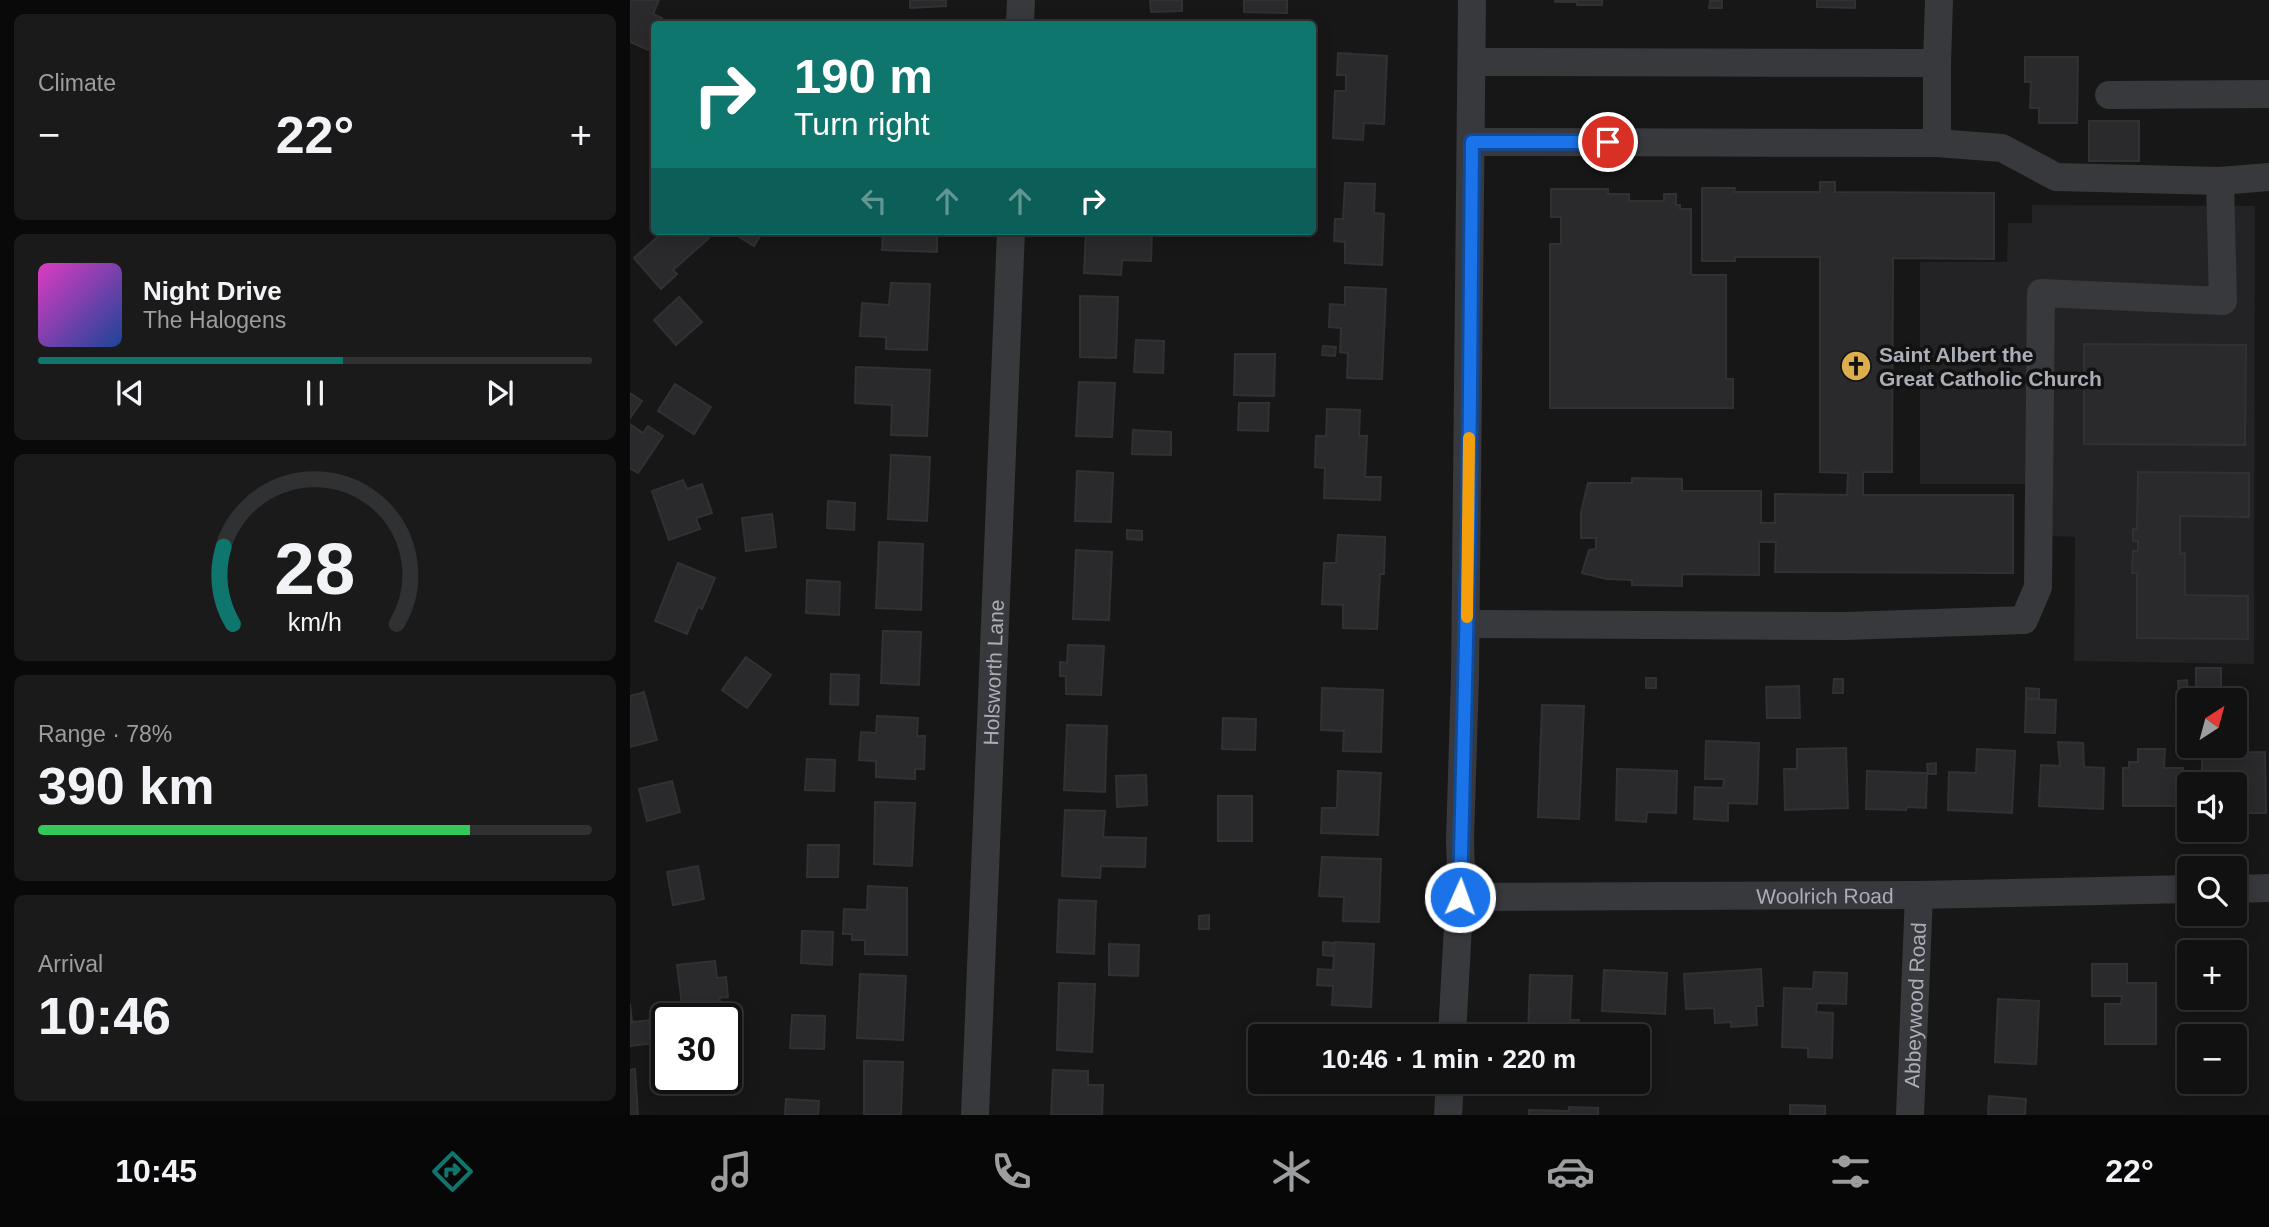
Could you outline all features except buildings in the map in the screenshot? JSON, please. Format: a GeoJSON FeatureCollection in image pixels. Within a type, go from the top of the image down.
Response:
{"type":"FeatureCollection","features":[{"type":"Feature","properties":{"kind":"street"},"geometry":{"type":"LineString","coordinates":[[1020,21],[1021,0]]}},
{"type":"Feature","properties":{"kind":"street"},"geometry":{"type":"LineString","coordinates":[[1453,1024],[1460,897],[1466,624],[1472,0]]}},
{"type":"Feature","properties":{"kind":"street"},"geometry":{"type":"LineString","coordinates":[[1937,143],[1939,14]]}},
{"type":"Feature","properties":{"kind":"street"},"geometry":{"type":"LineString","coordinates":[[1472,62],[1937,63]]}},
{"type":"Feature","properties":{"kind":"street"},"geometry":{"type":"LineString","coordinates":[[2109,95],[2269,94]]}},
{"type":"Feature","properties":{"kind":"street"},"geometry":{"type":"LineString","coordinates":[[1472,142],[1937,143],[2002,148],[2056,177],[2220,181],[2269,177]]}},
{"type":"Feature","properties":{"kind":"street"},"geometry":{"type":"LineString","coordinates":[[1466,624],[1845,626],[2024,620],[2038,587],[2041,293],[2222,301],[2220,181]]}},
{"type":"Feature","properties":{"kind":"street","name":"Holsworth Lane"},"geometry":{"type":"LineString","coordinates":[[975,1115],[1012,235]]}},
{"type":"Feature","properties":{"kind":"street"},"geometry":{"type":"LineString","coordinates":[[2247,889],[2269,888]]}},
{"type":"Feature","properties":{"kind":"street","name":"Woolrich Road"},"geometry":{"type":"LineString","coordinates":[[1460,897],[1502,899],[1919,895],[2177,889]]}},
{"type":"Feature","properties":{"kind":"street","name":"Abbeywood Road"},"geometry":{"type":"LineString","coordinates":[[1910,1115],[1919,895]]}},
{"type":"Feature","properties":{"kind":"street"},"geometry":{"type":"LineString","coordinates":[[1448,1115],[1449,1094]]}},
{"type":"Feature","properties":{"kind":"shaded area"},"geometry":{"type":"Polygon","coordinates":[[[2032,205],[2255,206],[2254,664],[2074,661],[2075,537],[2052,536],[2051,484],[1920,484],[1920,262],[2007,262],[2008,223],[2032,223],[2032,205]]]}},
{"type":"Feature","properties":{"kind":"slow traffic"},"geometry":{"type":"LineString","coordinates":[[1467,617],[1469,438]]}},
{"type":"Feature","properties":{"kind":"place","name":"Saint Albert the Great Catholic Church"},"geometry":{"type":"Point","coordinates":[1856,366]}},
{"type":"Feature","properties":{"kind":"route"},"geometry":{"type":"LineString","coordinates":[[1460,897],[1469,513],[1472,142],[1608,142]]}}]}
